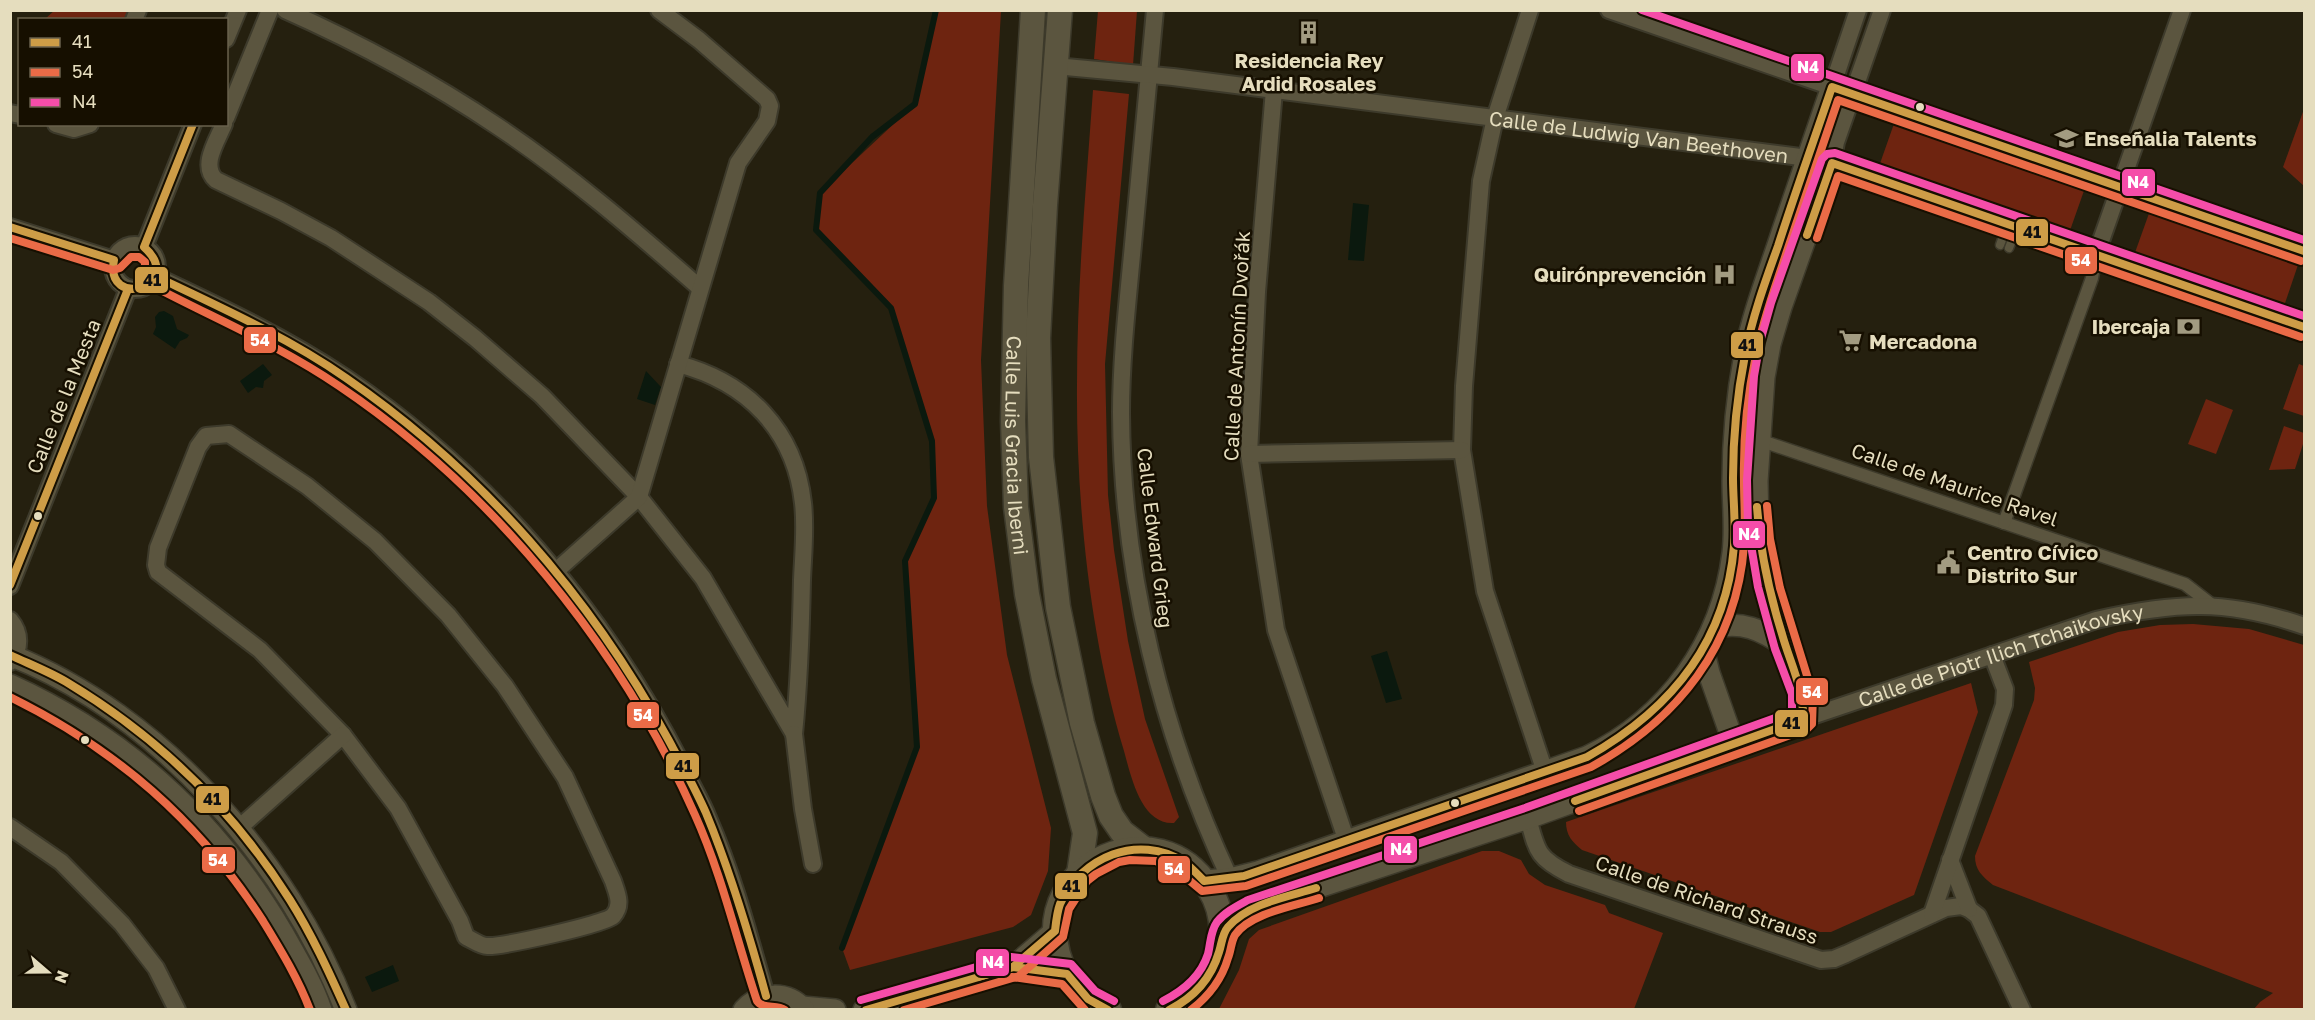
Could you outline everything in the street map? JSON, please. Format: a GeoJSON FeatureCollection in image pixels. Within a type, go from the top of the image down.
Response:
{"type":"FeatureCollection","features":[{"type":"Feature","properties":{"kind":"main road","name":"Calle Luis Gracia Iberni"},"geometry":{"type":"LineString","coordinates":[[1033,10],[1016,286],[1013,421],[1016,507],[1027,594],[1044,679],[1085,833],[1079,874]]}},
{"type":"Feature","properties":{"kind":"main road","name":"Calle Luis Gracia Iberni"},"geometry":{"type":"LineString","coordinates":[[1060,10],[1045,205],[1038,338],[1041,457],[1056,596],[1082,723],[1103,796],[1116,824],[1122,832],[1144,849]]}},
{"type":"Feature","properties":{"kind":"main road"},"geometry":{"type":"LineString","coordinates":[[1108,1010],[1088,999],[1067,974],[1056,946],[1055,930],[1059,906],[1079,874],[1096,861],[1115,852],[1144,849],[1158,851],[1184,862],[1204,880],[1218,906],[1222,934],[1213,969],[1191,1003],[1168,1010]]}},
{"type":"Feature","properties":{"kind":"street"},"geometry":{"type":"LineString","coordinates":[[228,34],[238,10]]}},
{"type":"Feature","properties":{"kind":"street"},"geometry":{"type":"LineString","coordinates":[[228,113],[270,10]]}},
{"type":"Feature","properties":{"kind":"street"},"geometry":{"type":"LineString","coordinates":[[285,10],[373,52],[464,104],[499,127],[593,197],[700,288]]}},
{"type":"Feature","properties":{"kind":"street"},"geometry":{"type":"LineString","coordinates":[[556,571],[639,497],[738,163],[765,125],[770,106],[763,94],[659,10]]}},
{"type":"Feature","properties":{"kind":"street","name":"Calle Edward Grieg"},"geometry":{"type":"LineString","coordinates":[[1155,10],[1125,328],[1121,413],[1125,492],[1138,592],[1157,684],[1202,815],[1230,879]]}},
{"type":"Feature","properties":{"kind":"street"},"geometry":{"type":"LineString","coordinates":[[1530,10],[1495,118],[1481,181],[1464,387],[1462,450],[1485,591],[1545,772]]}},
{"type":"Feature","properties":{"kind":"street"},"geometry":{"type":"LineString","coordinates":[[1609,10],[2304,251]]}},
{"type":"Feature","properties":{"kind":"street"},"geometry":{"type":"LineString","coordinates":[[1204,880],[1230,879],[1258,872],[1545,772],[1604,749],[1644,721],[1667,700],[1683,681],[1713,628],[1729,577],[1734,552],[1735,429],[1746,352],[1756,309],[1858,10]]}},
{"type":"Feature","properties":{"kind":"street"},"geometry":{"type":"LineString","coordinates":[[1803,719],[1803,692],[1785,646],[1768,585],[1758,525],[1756,497],[1764,377],[1770,344],[1781,307],[1832,163],[1836,142],[1882,10]]}},
{"type":"Feature","properties":{"kind":"street"},"geometry":{"type":"LineString","coordinates":[[2004,523],[2092,278],[2096,255],[2182,10]]}},
{"type":"Feature","properties":{"kind":"street","name":"Calle de Ludwig Van Beethoven"},"geometry":{"type":"LineString","coordinates":[[1055,66],[1274,90],[1808,158],[1832,163],[2304,327]]}},
{"type":"Feature","properties":{"kind":"street","name":"Calle de Antonín Dvořák"},"geometry":{"type":"LineString","coordinates":[[1274,90],[1257,292],[1249,454],[1276,630],[1347,842]]}},
{"type":"Feature","properties":{"kind":"street"},"geometry":{"type":"LineString","coordinates":[[63,126],[74,129],[84,126]]}},
{"type":"Feature","properties":{"kind":"street"},"geometry":{"type":"LineString","coordinates":[[144,247],[192,126]]}},
{"type":"Feature","properties":{"kind":"street"},"geometry":{"type":"LineString","coordinates":[[223,126],[208,166],[209,174],[216,180],[331,238],[429,302],[542,396],[639,497],[703,578],[794,734]]}},
{"type":"Feature","properties":{"kind":"street"},"geometry":{"type":"LineString","coordinates":[[10,227],[114,260]]}},
{"type":"Feature","properties":{"kind":"street"},"geometry":{"type":"LineString","coordinates":[[138,245],[144,247],[152,252],[158,269],[150,284],[142,288],[128,289],[115,278],[114,260],[124,248],[138,245]]}},
{"type":"Feature","properties":{"kind":"street"},"geometry":{"type":"LineString","coordinates":[[155,276],[286,341],[346,378],[394,412],[452,461],[508,517],[556,571],[601,628],[638,685],[708,818],[738,901],[766,996]]}},
{"type":"Feature","properties":{"kind":"street","name":"Calle de la Mesta"},"geometry":{"type":"LineString","coordinates":[[10,586],[128,289]]}},
{"type":"Feature","properties":{"kind":"street"},"geometry":{"type":"LineString","coordinates":[[678,364],[734,386],[754,403],[779,433],[795,466],[801,487],[804,513],[801,652],[794,734],[803,809],[813,864]]}},
{"type":"Feature","properties":{"kind":"street"},"geometry":{"type":"LineString","coordinates":[[230,434],[307,486],[375,541],[448,615],[506,686],[565,777],[613,881],[619,899],[617,910],[608,920],[597,924],[506,944],[485,947],[466,937],[460,921],[398,808],[344,735],[260,650],[165,579],[156,568],[158,548],[198,447],[206,436],[230,434]]}},
{"type":"Feature","properties":{"kind":"street","name":"Calle de Maurice Ravel"},"geometry":{"type":"LineString","coordinates":[[1759,440],[2185,584],[2212,605]]}},
{"type":"Feature","properties":{"kind":"street"},"geometry":{"type":"LineString","coordinates":[[1249,454],[1462,450]]}},
{"type":"Feature","properties":{"kind":"street","name":"Calle de Piotr Ilich Tchaikovsky"},"geometry":{"type":"LineString","coordinates":[[1222,934],[1238,917],[1252,910],[1528,818],[1803,719],[2096,620],[2177,605],[2212,605]]}},
{"type":"Feature","properties":{"kind":"street"},"geometry":{"type":"LineString","coordinates":[[2212,605],[2244,609],[2304,626]]}},
{"type":"Feature","properties":{"kind":"street"},"geometry":{"type":"LineString","coordinates":[[10,620],[17,631],[19,640],[12,658],[88,695],[121,717],[196,782],[239,828],[254,846],[297,911],[325,961],[346,1010]]}},
{"type":"Feature","properties":{"kind":"street"},"geometry":{"type":"LineString","coordinates":[[1713,628],[1731,624],[1750,627],[1785,646]]}},
{"type":"Feature","properties":{"kind":"street"},"geometry":{"type":"LineString","coordinates":[[1703,649],[1708,673],[1734,744]]}},
{"type":"Feature","properties":{"kind":"street"},"geometry":{"type":"LineString","coordinates":[[1932,914],[2004,705],[2005,689],[1992,655]]}},
{"type":"Feature","properties":{"kind":"street"},"geometry":{"type":"LineString","coordinates":[[10,685],[69,714],[104,736],[152,775],[203,822],[261,897],[293,952],[321,1010]]}},
{"type":"Feature","properties":{"kind":"street"},"geometry":{"type":"LineString","coordinates":[[239,828],[344,735]]}},
{"type":"Feature","properties":{"kind":"street","name":"Calle de Richard Strauss"},"geometry":{"type":"LineString","coordinates":[[1528,818],[1537,849],[1543,859],[1554,867],[1821,960],[1834,959],[1954,906],[1969,909]]}},
{"type":"Feature","properties":{"kind":"street"},"geometry":{"type":"LineString","coordinates":[[10,827],[61,862],[122,924],[156,968],[177,1010]]}},
{"type":"Feature","properties":{"kind":"street"},"geometry":{"type":"LineString","coordinates":[[1950,860],[1969,909],[1983,922],[2022,1010]]}},
{"type":"Feature","properties":{"kind":"street"},"geometry":{"type":"LineString","coordinates":[[1013,967],[1055,930]]}},
{"type":"Feature","properties":{"kind":"street"},"geometry":{"type":"LineString","coordinates":[[864,1010],[1013,967],[1067,974]]}},
{"type":"Feature","properties":{"kind":"street"},"geometry":{"type":"LineString","coordinates":[[744,1010],[756,1000],[766,996],[783,996],[803,1008],[835,1010]]}},
{"type":"Feature","properties":{"kind":"lane"},"geometry":{"type":"LineString","coordinates":[[2000,245],[2012,225]]}},
{"type":"Feature","properties":{"kind":"lane"},"geometry":{"type":"LineString","coordinates":[[2009,249],[2012,225]]}},
{"type":"Feature","properties":{"kind":"shaded area"},"geometry":{"type":"Polygon","coordinates":[[[55,10],[128,10],[124,18],[46,18],[55,10]]]}},
{"type":"Feature","properties":{"kind":"shaded area"},"geometry":{"type":"Polygon","coordinates":[[[936,11],[1001,11],[981,360],[987,506],[1007,655],[1051,828],[1048,871],[1031,915],[1013,927],[850,970],[842,948],[917,747],[905,561],[934,498],[932,442],[891,308],[816,230],[820,193],[915,104],[936,11]]]}},
{"type":"Feature","properties":{"kind":"shaded area"},"geometry":{"type":"Polygon","coordinates":[[[1098,11],[1137,11],[1133,65],[1094,59],[1098,11]]]}},
{"type":"Feature","properties":{"kind":"shaded area"},"geometry":{"type":"Polygon","coordinates":[[[1093,90],[1129,94],[1105,364],[1108,495],[1128,641],[1145,719],[1179,817],[1174,823],[1163,822],[1153,816],[1139,797],[1134,785],[1102,663],[1087,569],[1079,475],[1077,347],[1082,237],[1093,90]]]}},
{"type":"Feature","properties":{"kind":"shaded area"},"geometry":{"type":"Polygon","coordinates":[[[2304,109],[2304,186],[2283,167],[2304,109]]]}},
{"type":"Feature","properties":{"kind":"shaded area"},"geometry":{"type":"Polygon","coordinates":[[[1896,118],[2086,185],[2067,239],[1877,172],[1896,118]]]}},
{"type":"Feature","properties":{"kind":"shaded area"},"geometry":{"type":"Polygon","coordinates":[[[1353,203],[1369,205],[1364,261],[1348,260],[1353,203]]]}},
{"type":"Feature","properties":{"kind":"shaded area"},"geometry":{"type":"Polygon","coordinates":[[[2152,205],[2301,256],[2282,312],[2132,261],[2152,205]]]}},
{"type":"Feature","properties":{"kind":"shaded area"},"geometry":{"type":"Polygon","coordinates":[[[164,311],[173,316],[177,329],[189,335],[180,341],[175,349],[153,334],[156,327],[155,317],[159,312],[164,311]]]}},
{"type":"Feature","properties":{"kind":"shaded area"},"geometry":{"type":"Polygon","coordinates":[[[263,364],[272,375],[264,381],[263,388],[256,387],[248,393],[240,381],[263,364]]]}},
{"type":"Feature","properties":{"kind":"shaded area"},"geometry":{"type":"Polygon","coordinates":[[[2299,364],[2304,366],[2304,416],[2283,409],[2299,364]]]}},
{"type":"Feature","properties":{"kind":"shaded area"},"geometry":{"type":"Polygon","coordinates":[[[646,371],[661,387],[655,405],[637,399],[646,371]]]}},
{"type":"Feature","properties":{"kind":"shaded area"},"geometry":{"type":"Polygon","coordinates":[[[2206,399],[2233,410],[2216,454],[2188,444],[2206,399]]]}},
{"type":"Feature","properties":{"kind":"shaded area"},"geometry":{"type":"Polygon","coordinates":[[[2284,426],[2304,433],[2304,441],[2295,469],[2269,470],[2284,426]]]}},
{"type":"Feature","properties":{"kind":"shaded area"},"geometry":{"type":"Polygon","coordinates":[[[2193,624],[2249,629],[2304,645],[2304,1009],[2254,1009],[2273,993],[1993,885],[1982,876],[1976,865],[1975,856],[2034,700],[2035,688],[2029,662],[2118,632],[2160,625],[2193,624]]]}},
{"type":"Feature","properties":{"kind":"shaded area"},"geometry":{"type":"Polygon","coordinates":[[[1387,651],[1402,699],[1386,703],[1371,656],[1387,651]]]}},
{"type":"Feature","properties":{"kind":"shaded area"},"geometry":{"type":"Polygon","coordinates":[[[1971,683],[1978,712],[1914,895],[1831,932],[1820,932],[1582,850],[1568,834],[1566,822],[1971,683]]]}},
{"type":"Feature","properties":{"kind":"shaded area"},"geometry":{"type":"Polygon","coordinates":[[[1482,851],[1499,851],[1521,860],[1529,874],[1545,885],[1605,905],[1609,913],[1663,933],[1634,1009],[1219,1009],[1239,970],[1249,939],[1259,930],[1482,851]]]}},
{"type":"Feature","properties":{"kind":"shaded area"},"geometry":{"type":"Polygon","coordinates":[[[393,965],[399,981],[372,992],[365,977],[393,965]]]}},
{"type":"Feature","properties":{"kind":"waterway"},"geometry":{"type":"LineString","coordinates":[[842,948],[917,747],[905,561],[934,498],[932,441],[891,308],[816,230],[820,193],[872,137],[915,104],[936,10]]}},
{"type":"Feature","properties":{"kind":"transit line","name":"N4"},"geometry":{"type":"LineString","coordinates":[[1642,10],[2304,240]]}},
{"type":"Feature","properties":{"kind":"transit line","name":"41"},"geometry":{"type":"LineString","coordinates":[[866,1010],[1013,967],[1055,931],[1060,904],[1069,888],[1096,862],[1113,854],[1130,850],[1148,850],[1166,854],[1184,862],[1204,881],[1244,876],[1587,757],[1617,739],[1667,696],[1688,671],[1706,643],[1729,581],[1735,537],[1733,478],[1735,432],[1745,355],[1759,300],[1832,87],[2304,251]]}},
{"type":"Feature","properties":{"kind":"transit line","name":"54"},"geometry":{"type":"LineString","coordinates":[[904,1010],[1019,976],[1063,937],[1069,909],[1087,881],[1119,862],[1156,861],[1178,871],[1202,891],[1246,886],[1591,767],[1650,727],[1675,703],[1697,676],[1715,647],[1729,616],[1739,582],[1745,537],[1745,434],[1756,355],[1770,302],[1838,100],[2301,261]]}},
{"type":"Feature","properties":{"kind":"transit line","name":"41"},"geometry":{"type":"LineString","coordinates":[[10,227],[114,260],[114,276],[121,285],[130,289],[151,282],[156,273],[155,261],[144,247],[192,126]]}},
{"type":"Feature","properties":{"kind":"transit line","name":"N4"},"geometry":{"type":"LineString","coordinates":[[1163,1001],[1184,988],[1201,969],[1217,922],[1227,912],[1248,900],[1525,808],[1792,712],[1792,694],[1775,649],[1758,587],[1748,527],[1747,480],[1754,376],[1760,342],[1771,303],[1822,159],[1827,154],[1835,153],[2304,316]]}},
{"type":"Feature","properties":{"kind":"transit line","name":"41"},"geometry":{"type":"LineString","coordinates":[[1807,235],[1832,163],[2304,327]]}},
{"type":"Feature","properties":{"kind":"transit line","name":"54"},"geometry":{"type":"LineString","coordinates":[[1817,238],[1838,176],[2301,337]]}},
{"type":"Feature","properties":{"kind":"transit line","name":"54"},"geometry":{"type":"LineString","coordinates":[[10,238],[113,270],[120,268],[131,257],[139,257],[145,262],[145,277],[149,284],[269,345],[339,386],[395,427],[449,473],[499,522],[590,632],[629,691],[664,752],[705,838],[757,1001],[763,1005],[785,1010]]}},
{"type":"Feature","properties":{"kind":"transit line","name":"41"},"geometry":{"type":"LineString","coordinates":[[155,276],[277,336],[346,378],[395,414],[442,454],[487,495],[528,540],[604,635],[637,686],[688,776],[724,858],[766,996]]}},
{"type":"Feature","properties":{"kind":"transit line","name":"41"},"geometry":{"type":"LineString","coordinates":[[10,585],[128,289]]}},
{"type":"Feature","properties":{"kind":"transit line","name":"54"},"geometry":{"type":"LineString","coordinates":[[1579,811],[1807,729],[1812,724],[1813,695],[1780,588],[1770,539],[1767,506]]}},
{"type":"Feature","properties":{"kind":"transit line","name":"41"},"geometry":{"type":"LineString","coordinates":[[1575,801],[1803,719],[1799,686],[1777,618],[1766,571],[1757,507]]}},
{"type":"Feature","properties":{"kind":"transit line","name":"41"},"geometry":{"type":"LineString","coordinates":[[10,655],[61,679],[133,727],[192,778],[219,806],[268,867],[290,900],[313,940],[346,1010]]}},
{"type":"Feature","properties":{"kind":"transit line","name":"54"},"geometry":{"type":"LineString","coordinates":[[10,697],[86,740],[152,791],[183,820],[238,885],[263,921],[294,975],[310,1010]]}},
{"type":"Feature","properties":{"kind":"transit line","name":"41"},"geometry":{"type":"LineString","coordinates":[[1169,1010],[1186,1000],[1206,979],[1216,962],[1224,933],[1237,919],[1257,906],[1316,888]]}},
{"type":"Feature","properties":{"kind":"transit line","name":"54"},"geometry":{"type":"LineString","coordinates":[[1191,1010],[1204,999],[1218,980],[1235,935],[1242,927],[1262,916],[1319,898]]}},
{"type":"Feature","properties":{"kind":"transit line","name":"N4"},"geometry":{"type":"LineString","coordinates":[[861,1000],[1011,957],[1071,964],[1095,991],[1114,1001]]}},
{"type":"Feature","properties":{"kind":"transit line","name":"41"},"geometry":{"type":"LineString","coordinates":[[978,977],[1013,967],[1067,974],[1088,999],[1108,1010]]}},
{"type":"Feature","properties":{"kind":"transit line","name":"54"},"geometry":{"type":"LineString","coordinates":[[1012,977],[1062,984],[1085,1010]]}},
{"type":"Feature","properties":{"kind":"place","name":"Residencia Rey Ardid Rosales"},"geometry":{"type":"Point","coordinates":[1309,32]}},
{"type":"Feature","properties":{"kind":"place","name":"Enseñalia Talents"},"geometry":{"type":"Point","coordinates":[2066,138]}},
{"type":"Feature","properties":{"kind":"place","name":"Quirónprevención"},"geometry":{"type":"Point","coordinates":[1724,274]}},
{"type":"Feature","properties":{"kind":"place","name":"Ibercaja"},"geometry":{"type":"Point","coordinates":[2188,326]}},
{"type":"Feature","properties":{"kind":"place","name":"Mercadona"},"geometry":{"type":"Point","coordinates":[1851,341]}},
{"type":"Feature","properties":{"kind":"place","name":"Centro Cívico Distrito Sur"},"geometry":{"type":"Point","coordinates":[1949,563]}}]}
